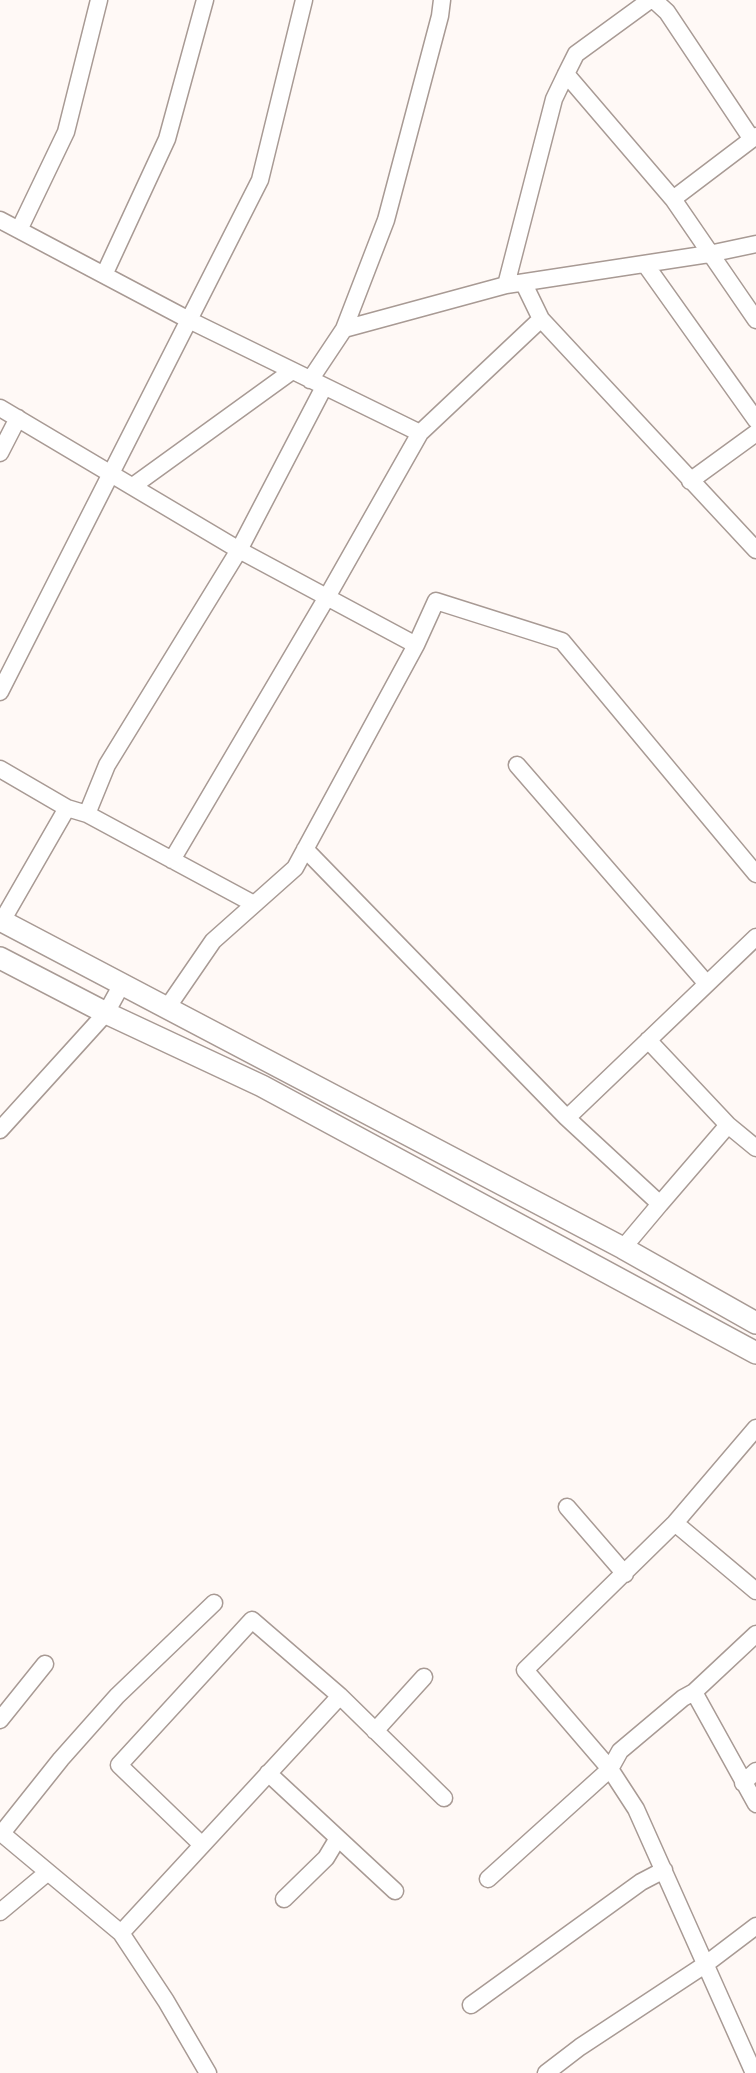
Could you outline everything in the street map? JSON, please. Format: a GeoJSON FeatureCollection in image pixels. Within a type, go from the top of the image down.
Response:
{"type":"FeatureCollection","features":[{"type":"Feature","properties":{"kind":"street"},"geometry":{"type":"LineString","coordinates":[[19,230],[66,132],[99,0]]}},
{"type":"Feature","properties":{"kind":"street"},"geometry":{"type":"LineString","coordinates":[[104,275],[167,139],[205,0]]}},
{"type":"Feature","properties":{"kind":"street"},"geometry":{"type":"LineString","coordinates":[[0,692],[260,180],[304,0]]}},
{"type":"Feature","properties":{"kind":"street"},"geometry":{"type":"LineString","coordinates":[[86,814],[107,765],[239,550],[344,329],[386,220],[440,16],[442,0]]}},
{"type":"Feature","properties":{"kind":"street"},"geometry":{"type":"LineString","coordinates":[[506,285],[554,99],[576,54],[650,0]]}},
{"type":"Feature","properties":{"kind":"street"},"geometry":{"type":"LineString","coordinates":[[654,0],[667,12],[754,137],[673,199]]}},
{"type":"Feature","properties":{"kind":"street"},"geometry":{"type":"LineString","coordinates":[[566,74],[673,199],[756,320]]}},
{"type":"Feature","properties":{"kind":"street"},"geometry":{"type":"LineString","coordinates":[[0,220],[189,320],[420,433]]}},
{"type":"Feature","properties":{"kind":"street"},"geometry":{"type":"LineString","coordinates":[[344,329],[506,285],[524,284],[709,254],[756,244]]}},
{"type":"Feature","properties":{"kind":"street"},"geometry":{"type":"LineString","coordinates":[[645,264],[756,420]]}},
{"type":"Feature","properties":{"kind":"street"},"geometry":{"type":"LineString","coordinates":[[524,284],[541,319],[756,550]]}},
{"type":"Feature","properties":{"kind":"street"},"geometry":{"type":"LineString","coordinates":[[172,860],[327,598],[420,433],[541,319]]}},
{"type":"Feature","properties":{"kind":"street"},"geometry":{"type":"LineString","coordinates":[[132,486],[292,371]]}},
{"type":"Feature","properties":{"kind":"street"},"geometry":{"type":"LineString","coordinates":[[0,408],[239,550],[416,645]]}},
{"type":"Feature","properties":{"kind":"street"},"geometry":{"type":"LineString","coordinates":[[0,452],[18,418]]}},
{"type":"Feature","properties":{"kind":"street"},"geometry":{"type":"LineString","coordinates":[[690,481],[756,434]]}},
{"type":"Feature","properties":{"kind":"street"},"geometry":{"type":"LineString","coordinates":[[167,1008],[213,941],[295,868],[416,645],[436,601],[562,641],[756,874]]}},
{"type":"Feature","properties":{"kind":"street"},"geometry":{"type":"LineString","coordinates":[[517,765],[707,984]]}},
{"type":"Feature","properties":{"kind":"street"},"geometry":{"type":"LineString","coordinates":[[0,769],[67,808],[86,814],[254,904]]}},
{"type":"Feature","properties":{"kind":"street"},"geometry":{"type":"LineString","coordinates":[[67,808],[1,920],[623,1248],[756,1323]]}},
{"type":"Feature","properties":{"kind":"street"},"geometry":{"type":"LineString","coordinates":[[305,850],[567,1118],[660,1204]]}},
{"type":"Feature","properties":{"kind":"street"},"geometry":{"type":"LineString","coordinates":[[567,1118],[756,937]]}},
{"type":"Feature","properties":{"kind":"street"},"geometry":{"type":"LineString","coordinates":[[0,958],[106,1013],[262,1086],[756,1353]]}},
{"type":"Feature","properties":{"kind":"street"},"geometry":{"type":"LineString","coordinates":[[0,1130],[106,1013],[122,984]]}},
{"type":"Feature","properties":{"kind":"street"},"geometry":{"type":"LineString","coordinates":[[648,1040],[728,1125],[756,1148]]}},
{"type":"Feature","properties":{"kind":"street"},"geometry":{"type":"LineString","coordinates":[[623,1248],[728,1125]]}},
{"type":"Feature","properties":{"kind":"street"},"geometry":{"type":"LineString","coordinates":[[753,2071],[636,1809],[610,1769],[525,1670],[675,1523],[756,1428]]}},
{"type":"Feature","properties":{"kind":"street"},"geometry":{"type":"LineString","coordinates":[[567,1507],[625,1574]]}},
{"type":"Feature","properties":{"kind":"street"},"geometry":{"type":"LineString","coordinates":[[675,1523],[756,1591]]}},
{"type":"Feature","properties":{"kind":"street"},"geometry":{"type":"LineString","coordinates":[[208,2073],[166,2001],[121,1933],[1,1832],[61,1759],[117,1696],[214,1603]]}},
{"type":"Feature","properties":{"kind":"street"},"geometry":{"type":"LineString","coordinates":[[202,1845],[119,1765],[252,1620],[340,1696],[444,1798]]}},
{"type":"Feature","properties":{"kind":"street"},"geometry":{"type":"LineString","coordinates":[[488,1879],[610,1769],[620,1752],[683,1698],[694,1692],[756,1634]]}},
{"type":"Feature","properties":{"kind":"street"},"geometry":{"type":"LineString","coordinates":[[0,1720],[45,1664]]}},
{"type":"Feature","properties":{"kind":"street"},"geometry":{"type":"LineString","coordinates":[[375,1730],[424,1677]]}},
{"type":"Feature","properties":{"kind":"street"},"geometry":{"type":"LineString","coordinates":[[694,1692],[756,1804]]}},
{"type":"Feature","properties":{"kind":"street"},"geometry":{"type":"LineString","coordinates":[[121,1933],[340,1696]]}},
{"type":"Feature","properties":{"kind":"street"},"geometry":{"type":"LineString","coordinates":[[743,1783],[756,1771]]}},
{"type":"Feature","properties":{"kind":"street"},"geometry":{"type":"LineString","coordinates":[[268,1774],[395,1891]]}},
{"type":"Feature","properties":{"kind":"street"},"geometry":{"type":"LineString","coordinates":[[284,1898],[326,1858],[338,1838]]}},
{"type":"Feature","properties":{"kind":"street"},"geometry":{"type":"LineString","coordinates":[[471,2005],[641,1882],[664,1870]]}},
{"type":"Feature","properties":{"kind":"street"},"geometry":{"type":"LineString","coordinates":[[0,1912],[48,1872]]}},
{"type":"Feature","properties":{"kind":"street"},"geometry":{"type":"LineString","coordinates":[[546,2073],[580,2047],[706,1964],[756,1926]]}}]}
